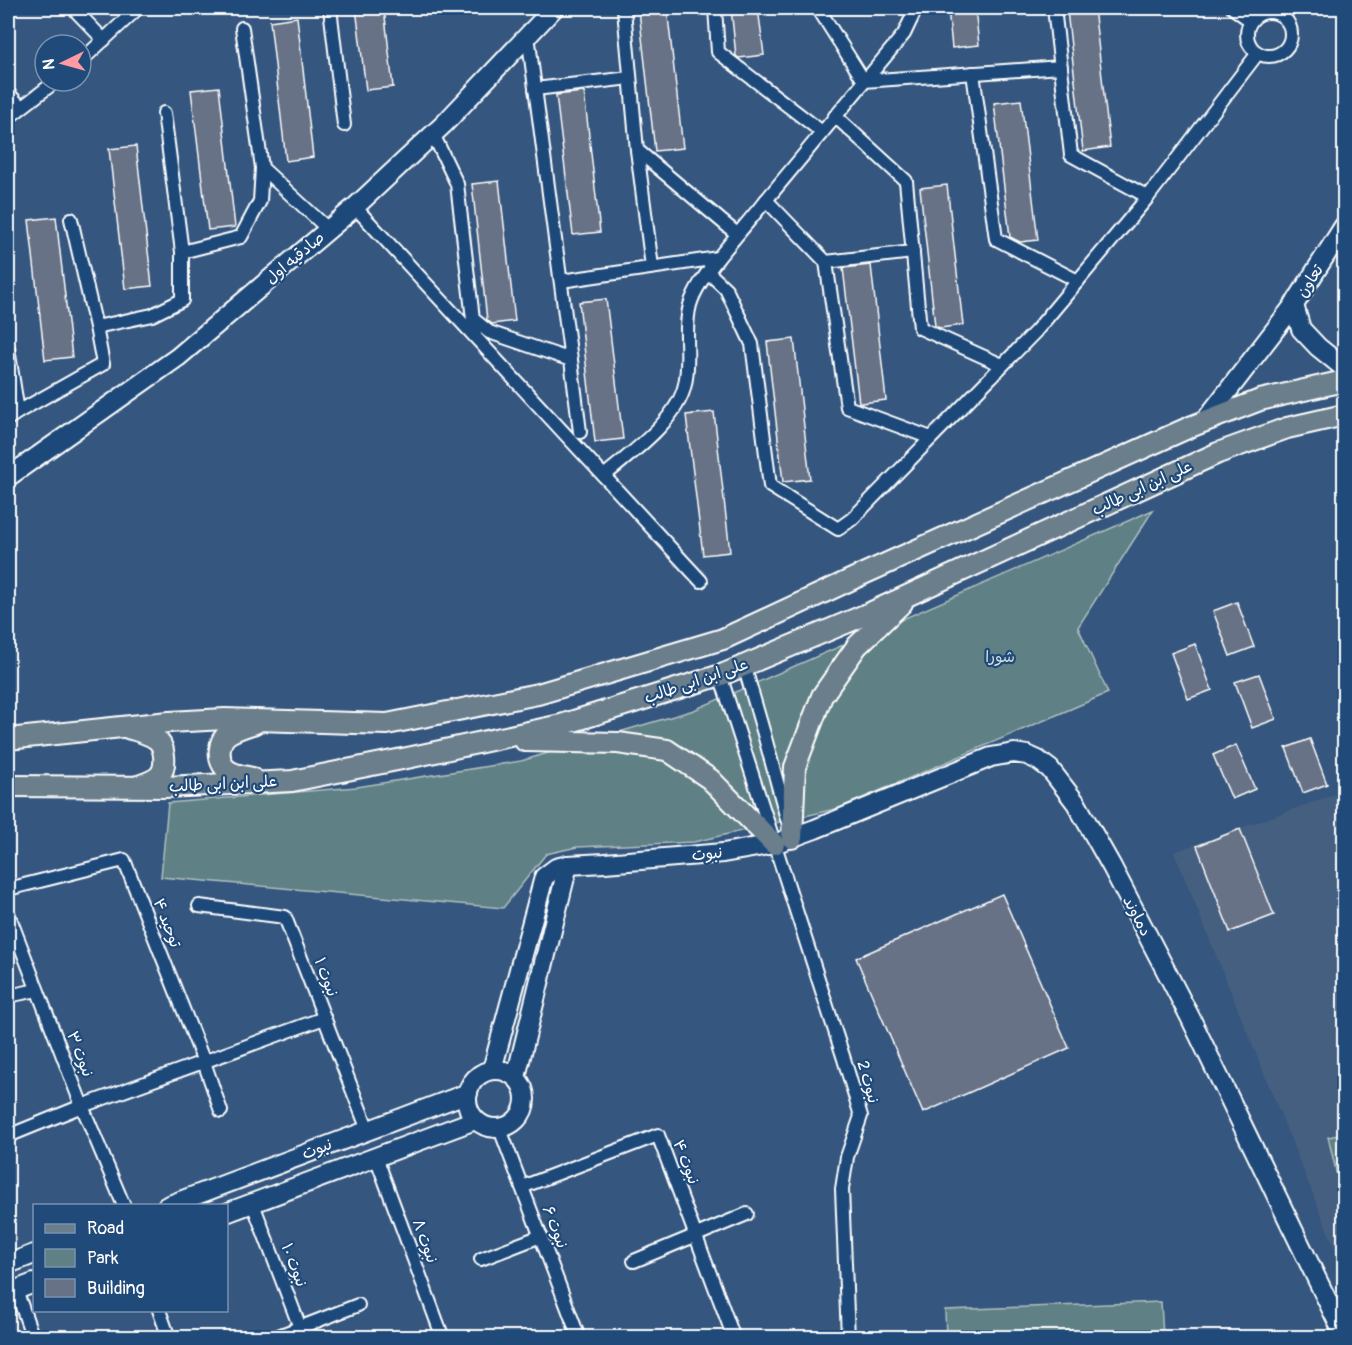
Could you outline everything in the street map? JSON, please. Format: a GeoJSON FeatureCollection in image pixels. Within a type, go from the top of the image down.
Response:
{"type":"FeatureCollection","features":[{"type":"Feature","properties":{"kind":"main road","name":"صادقیه اول"},"geometry":{"type":"LineString","coordinates":[[8,477],[178,357],[355,207],[433,134],[554,8]]}},
{"type":"Feature","properties":{"kind":"main road","name":"تعاون"},"geometry":{"type":"LineString","coordinates":[[1204,422],[1293,305],[1344,226]]}},
{"type":"Feature","properties":{"kind":"main road"},"geometry":{"type":"LineString","coordinates":[[1293,305],[1300,329],[1344,368]]}},
{"type":"Feature","properties":{"kind":"main road","name":"علی ابن ابی طالب"},"geometry":{"type":"LineString","coordinates":[[8,739],[169,722],[214,720],[387,724],[538,694],[723,639],[1204,422],[1260,400],[1344,381]]}},
{"type":"Feature","properties":{"kind":"main road","name":"علی ابن ابی طالب"},"geometry":{"type":"LineString","coordinates":[[8,786],[165,787],[292,781],[561,725],[720,675],[872,612],[1218,453],[1287,428],[1344,415]]}},
{"type":"Feature","properties":{"kind":"main road"},"geometry":{"type":"LineString","coordinates":[[783,841],[795,767],[822,696],[857,646],[914,592]]}},
{"type":"Feature","properties":{"kind":"main road"},"geometry":{"type":"LineString","coordinates":[[266,720],[247,725],[226,735],[220,744],[220,757],[225,768],[236,774],[274,782]]}},
{"type":"Feature","properties":{"kind":"main road"},"geometry":{"type":"LineString","coordinates":[[124,727],[158,740],[163,750],[164,765],[160,775],[135,787]]}},
{"type":"Feature","properties":{"kind":"main road"},"geometry":{"type":"LineString","coordinates":[[493,740],[618,743],[667,750],[710,779],[783,841]]}},
{"type":"Feature","properties":{"kind":"main road","name":"دماوند"},"geometry":{"type":"LineString","coordinates":[[783,841],[991,757],[1014,753],[1027,755],[1050,769],[1076,803],[1180,997],[1344,1335]]}},
{"type":"Feature","properties":{"kind":"main road","name":"نبوت"},"geometry":{"type":"LineString","coordinates":[[492,1070],[544,877],[556,868],[568,865],[723,854],[783,841]]}},
{"type":"Feature","properties":{"kind":"main road"},"geometry":{"type":"LineString","coordinates":[[516,1077],[568,865]]}},
{"type":"Feature","properties":{"kind":"main road"},"geometry":{"type":"LineString","coordinates":[[492,1070],[506,1071],[516,1077],[523,1086],[526,1097],[519,1119],[510,1126],[500,1129],[486,1127],[475,1120],[468,1109],[468,1093],[476,1078],[492,1070]]}},
{"type":"Feature","properties":{"kind":"main road","name":"نبوت"},"geometry":{"type":"LineString","coordinates":[[172,1204],[468,1093]]}},
{"type":"Feature","properties":{"kind":"main road","name":"نبوت"},"geometry":{"type":"LineString","coordinates":[[228,1212],[475,1120]]}},
{"type":"Feature","properties":{"kind":"main road"},"geometry":{"type":"LineString","coordinates":[[243,1178],[253,1204]]}},
{"type":"Feature","properties":{"kind":"main road"},"geometry":{"type":"LineString","coordinates":[[8,1264],[33,1254]]}},
{"type":"Feature","properties":{"kind":"main road"},"geometry":{"type":"LineString","coordinates":[[12,1292],[33,1283]]}},
{"type":"Feature","properties":{"kind":"street"},"geometry":{"type":"LineString","coordinates":[[73,8],[104,40]]}},
{"type":"Feature","properties":{"kind":"street"},"geometry":{"type":"LineString","coordinates":[[93,50],[138,8]]}},
{"type":"Feature","properties":{"kind":"street"},"geometry":{"type":"LineString","coordinates":[[330,8],[344,125]]}},
{"type":"Feature","properties":{"kind":"street"},"geometry":{"type":"LineString","coordinates":[[627,8],[630,78],[652,267]]}},
{"type":"Feature","properties":{"kind":"street"},"geometry":{"type":"LineString","coordinates":[[715,8],[718,52],[822,132]]}},
{"type":"Feature","properties":{"kind":"street"},"geometry":{"type":"LineString","coordinates":[[818,8],[864,81]]}},
{"type":"Feature","properties":{"kind":"street"},"geometry":{"type":"LineString","coordinates":[[604,476],[656,431],[671,414],[680,397],[685,384],[689,307],[697,288],[737,234],[904,34],[914,8]]}},
{"type":"Feature","properties":{"kind":"street"},"geometry":{"type":"LineString","coordinates":[[1054,8],[1071,155],[1148,197]]}},
{"type":"Feature","properties":{"kind":"street"},"geometry":{"type":"LineString","coordinates":[[1233,8],[1251,21]]}},
{"type":"Feature","properties":{"kind":"street"},"geometry":{"type":"LineString","coordinates":[[1260,14],[1279,15],[1290,29],[1291,38],[1288,47],[1280,54],[1267,56],[1258,53],[1250,45],[1247,35],[1251,21],[1260,14]]}},
{"type":"Feature","properties":{"kind":"street"},"geometry":{"type":"LineString","coordinates":[[182,252],[241,237],[260,201],[262,168],[242,28]]}},
{"type":"Feature","properties":{"kind":"street"},"geometry":{"type":"LineString","coordinates":[[528,35],[580,432]]}},
{"type":"Feature","properties":{"kind":"street"},"geometry":{"type":"LineString","coordinates":[[708,272],[726,289],[752,344],[770,486],[838,529],[852,519],[1036,331],[1148,197],[1258,53]]}},
{"type":"Feature","properties":{"kind":"street"},"geometry":{"type":"LineString","coordinates":[[864,81],[1061,67]]}},
{"type":"Feature","properties":{"kind":"street"},"geometry":{"type":"LineString","coordinates":[[973,73],[996,239],[1078,281]]}},
{"type":"Feature","properties":{"kind":"street"},"geometry":{"type":"LineString","coordinates":[[535,89],[630,78]]}},
{"type":"Feature","properties":{"kind":"street"},"geometry":{"type":"LineString","coordinates":[[8,93],[21,107]]}},
{"type":"Feature","properties":{"kind":"street"},"geometry":{"type":"LineString","coordinates":[[8,118],[40,93]]}},
{"type":"Feature","properties":{"kind":"street"},"geometry":{"type":"LineString","coordinates":[[96,327],[152,315],[182,300],[182,252],[164,113]]}},
{"type":"Feature","properties":{"kind":"street"},"geometry":{"type":"LineString","coordinates":[[835,116],[906,181],[920,328],[1002,365]]}},
{"type":"Feature","properties":{"kind":"street"},"geometry":{"type":"LineString","coordinates":[[433,134],[457,184],[475,336]]}},
{"type":"Feature","properties":{"kind":"street"},"geometry":{"type":"LineString","coordinates":[[638,150],[737,234]]}},
{"type":"Feature","properties":{"kind":"street"},"geometry":{"type":"LineString","coordinates":[[262,168],[328,230]]}},
{"type":"Feature","properties":{"kind":"street"},"geometry":{"type":"LineString","coordinates":[[766,200],[826,262],[847,407],[931,438]]}},
{"type":"Feature","properties":{"kind":"street"},"geometry":{"type":"LineString","coordinates":[[355,207],[701,581]]}},
{"type":"Feature","properties":{"kind":"street"},"geometry":{"type":"LineString","coordinates":[[8,348],[13,415],[102,364],[96,327],[71,219]]}},
{"type":"Feature","properties":{"kind":"street"},"geometry":{"type":"LineString","coordinates":[[826,262],[913,252]]}},
{"type":"Feature","properties":{"kind":"street"},"geometry":{"type":"LineString","coordinates":[[561,281],[718,258]]}},
{"type":"Feature","properties":{"kind":"street"},"geometry":{"type":"LineString","coordinates":[[473,319],[489,332],[571,360]]}},
{"type":"Feature","properties":{"kind":"street"},"geometry":{"type":"LineString","coordinates":[[744,665],[764,734],[783,841]]}},
{"type":"Feature","properties":{"kind":"street"},"geometry":{"type":"LineString","coordinates":[[720,675],[783,841]]}},
{"type":"Feature","properties":{"kind":"street","name":"نبوت 2"},"geometry":{"type":"LineString","coordinates":[[783,841],[861,1116],[847,1158],[842,1189],[848,1338]]}},
{"type":"Feature","properties":{"kind":"street","name":"توحید ۴"},"geometry":{"type":"LineString","coordinates":[[8,889],[124,860],[204,1062],[221,1111]]}},
{"type":"Feature","properties":{"kind":"street","name":"نبوت ۱"},"geometry":{"type":"LineString","coordinates":[[199,906],[285,917],[368,1130]]}},
{"type":"Feature","properties":{"kind":"street","name":"نبوت ۳"},"geometry":{"type":"LineString","coordinates":[[8,913],[82,1106],[123,1204]]}},
{"type":"Feature","properties":{"kind":"street"},"geometry":{"type":"LineString","coordinates":[[8,996],[37,990]]}},
{"type":"Feature","properties":{"kind":"street"},"geometry":{"type":"LineString","coordinates":[[8,1136],[82,1106],[324,1018]]}},
{"type":"Feature","properties":{"kind":"street","name":"نبوت ۶"},"geometry":{"type":"LineString","coordinates":[[500,1129],[579,1338]]}},
{"type":"Feature","properties":{"kind":"street","name":"نبوت ۴"},"geometry":{"type":"LineString","coordinates":[[522,1187],[658,1135],[734,1338]]}},
{"type":"Feature","properties":{"kind":"street","name":"نبوت ۸"},"geometry":{"type":"LineString","coordinates":[[376,1157],[443,1338]]}},
{"type":"Feature","properties":{"kind":"street","name":"نبوت ۱۰"},"geometry":{"type":"LineString","coordinates":[[253,1204],[302,1332]]}},
{"type":"Feature","properties":{"kind":"street"},"geometry":{"type":"LineString","coordinates":[[634,1261],[747,1214]]}},
{"type":"Feature","properties":{"kind":"street"},"geometry":{"type":"LineString","coordinates":[[481,1259],[541,1236]]}},
{"type":"Feature","properties":{"kind":"street"},"geometry":{"type":"LineString","coordinates":[[12,1292],[33,1338]]}},
{"type":"Feature","properties":{"kind":"street"},"geometry":{"type":"LineString","coordinates":[[273,1338],[302,1332],[358,1305]]}},
{"type":"Feature","properties":{"kind":"street"},"geometry":{"type":"LineString","coordinates":[[159,1312],[169,1338]]}},
{"type":"Feature","properties":{"kind":"shaded area"},"geometry":{"type":"Polygon","coordinates":[[[1344,791],[1344,1271],[1174,852],[1344,791]]]}},
{"type":"Feature","properties":{"kind":"green space","name":"شورا"},"geometry":{"type":"Polygon","coordinates":[[[1153,510],[1078,627],[1108,693],[839,808],[694,842],[577,847],[546,854],[503,908],[161,877],[168,803],[357,787],[521,761],[694,710],[1153,510]]]}},
{"type":"Feature","properties":{"kind":"green space"},"geometry":{"type":"Polygon","coordinates":[[[1344,1134],[1344,1204],[1328,1137],[1344,1134]]]}},
{"type":"Feature","properties":{"kind":"green space"},"geometry":{"type":"Polygon","coordinates":[[[1161,1302],[1163,1337],[946,1337],[945,1310],[1161,1302]]]}},
{"type":"Feature","properties":{"kind":"building"},"geometry":{"type":"Polygon","coordinates":[[[356,8],[384,8],[393,87],[366,90],[356,8]]]}},
{"type":"Feature","properties":{"kind":"building"},"geometry":{"type":"Polygon","coordinates":[[[667,8],[683,148],[655,151],[639,11],[667,8]]]}},
{"type":"Feature","properties":{"kind":"building"},"geometry":{"type":"Polygon","coordinates":[[[731,8],[758,8],[764,55],[739,58],[736,56],[731,8]]]}},
{"type":"Feature","properties":{"kind":"building"},"geometry":{"type":"Polygon","coordinates":[[[948,8],[975,8],[979,45],[952,48],[948,8]]]}},
{"type":"Feature","properties":{"kind":"building"},"geometry":{"type":"Polygon","coordinates":[[[1094,8],[1110,147],[1083,151],[1067,11],[1094,8]]]}},
{"type":"Feature","properties":{"kind":"building"},"geometry":{"type":"Polygon","coordinates":[[[297,17],[313,157],[286,161],[270,21],[297,17]]]}},
{"type":"Feature","properties":{"kind":"building"},"geometry":{"type":"Polygon","coordinates":[[[219,87],[235,227],[208,230],[191,90],[219,87]]]}},
{"type":"Feature","properties":{"kind":"building"},"geometry":{"type":"Polygon","coordinates":[[[584,92],[600,232],[573,235],[556,95],[584,92]]]}},
{"type":"Feature","properties":{"kind":"building"},"geometry":{"type":"Polygon","coordinates":[[[1021,100],[1038,240],[1020,242],[1010,237],[994,103],[1021,100]]]}},
{"type":"Feature","properties":{"kind":"building"},"geometry":{"type":"Polygon","coordinates":[[[136,146],[152,286],[125,289],[109,149],[136,146]]]}},
{"type":"Feature","properties":{"kind":"building"},"geometry":{"type":"Polygon","coordinates":[[[499,181],[515,321],[492,324],[487,320],[472,184],[499,181]]]}},
{"type":"Feature","properties":{"kind":"building"},"geometry":{"type":"Polygon","coordinates":[[[947,185],[963,325],[940,328],[935,326],[920,188],[947,185]]]}},
{"type":"Feature","properties":{"kind":"building"},"geometry":{"type":"Polygon","coordinates":[[[56,217],[72,357],[45,360],[29,220],[56,217]]]}},
{"type":"Feature","properties":{"kind":"building"},"geometry":{"type":"Polygon","coordinates":[[[871,265],[886,400],[859,403],[843,268],[871,265]]]}},
{"type":"Feature","properties":{"kind":"building"},"geometry":{"type":"Polygon","coordinates":[[[606,299],[623,439],[595,442],[579,302],[606,299]]]}},
{"type":"Feature","properties":{"kind":"building"},"geometry":{"type":"Polygon","coordinates":[[[794,339],[810,479],[783,482],[767,342],[794,339]]]}},
{"type":"Feature","properties":{"kind":"building"},"geometry":{"type":"Polygon","coordinates":[[[714,412],[730,552],[703,555],[686,415],[714,412]]]}},
{"type":"Feature","properties":{"kind":"building"},"geometry":{"type":"Polygon","coordinates":[[[1237,602],[1254,647],[1230,656],[1213,611],[1237,602]]]}},
{"type":"Feature","properties":{"kind":"building"},"geometry":{"type":"Polygon","coordinates":[[[1195,644],[1212,690],[1188,699],[1171,653],[1195,644]]]}},
{"type":"Feature","properties":{"kind":"building"},"geometry":{"type":"Polygon","coordinates":[[[1259,674],[1276,719],[1252,728],[1235,682],[1259,674]]]}},
{"type":"Feature","properties":{"kind":"building"},"geometry":{"type":"Polygon","coordinates":[[[1310,739],[1327,784],[1303,793],[1286,748],[1310,739]]]}},
{"type":"Feature","properties":{"kind":"building"},"geometry":{"type":"Polygon","coordinates":[[[1236,745],[1255,789],[1232,799],[1213,755],[1236,745]]]}},
{"type":"Feature","properties":{"kind":"building"},"geometry":{"type":"Polygon","coordinates":[[[1240,829],[1274,915],[1230,932],[1197,846],[1240,829]]]}},
{"type":"Feature","properties":{"kind":"building"},"geometry":{"type":"Polygon","coordinates":[[[1002,894],[1069,1048],[923,1113],[856,958],[1002,894]]]}}]}
